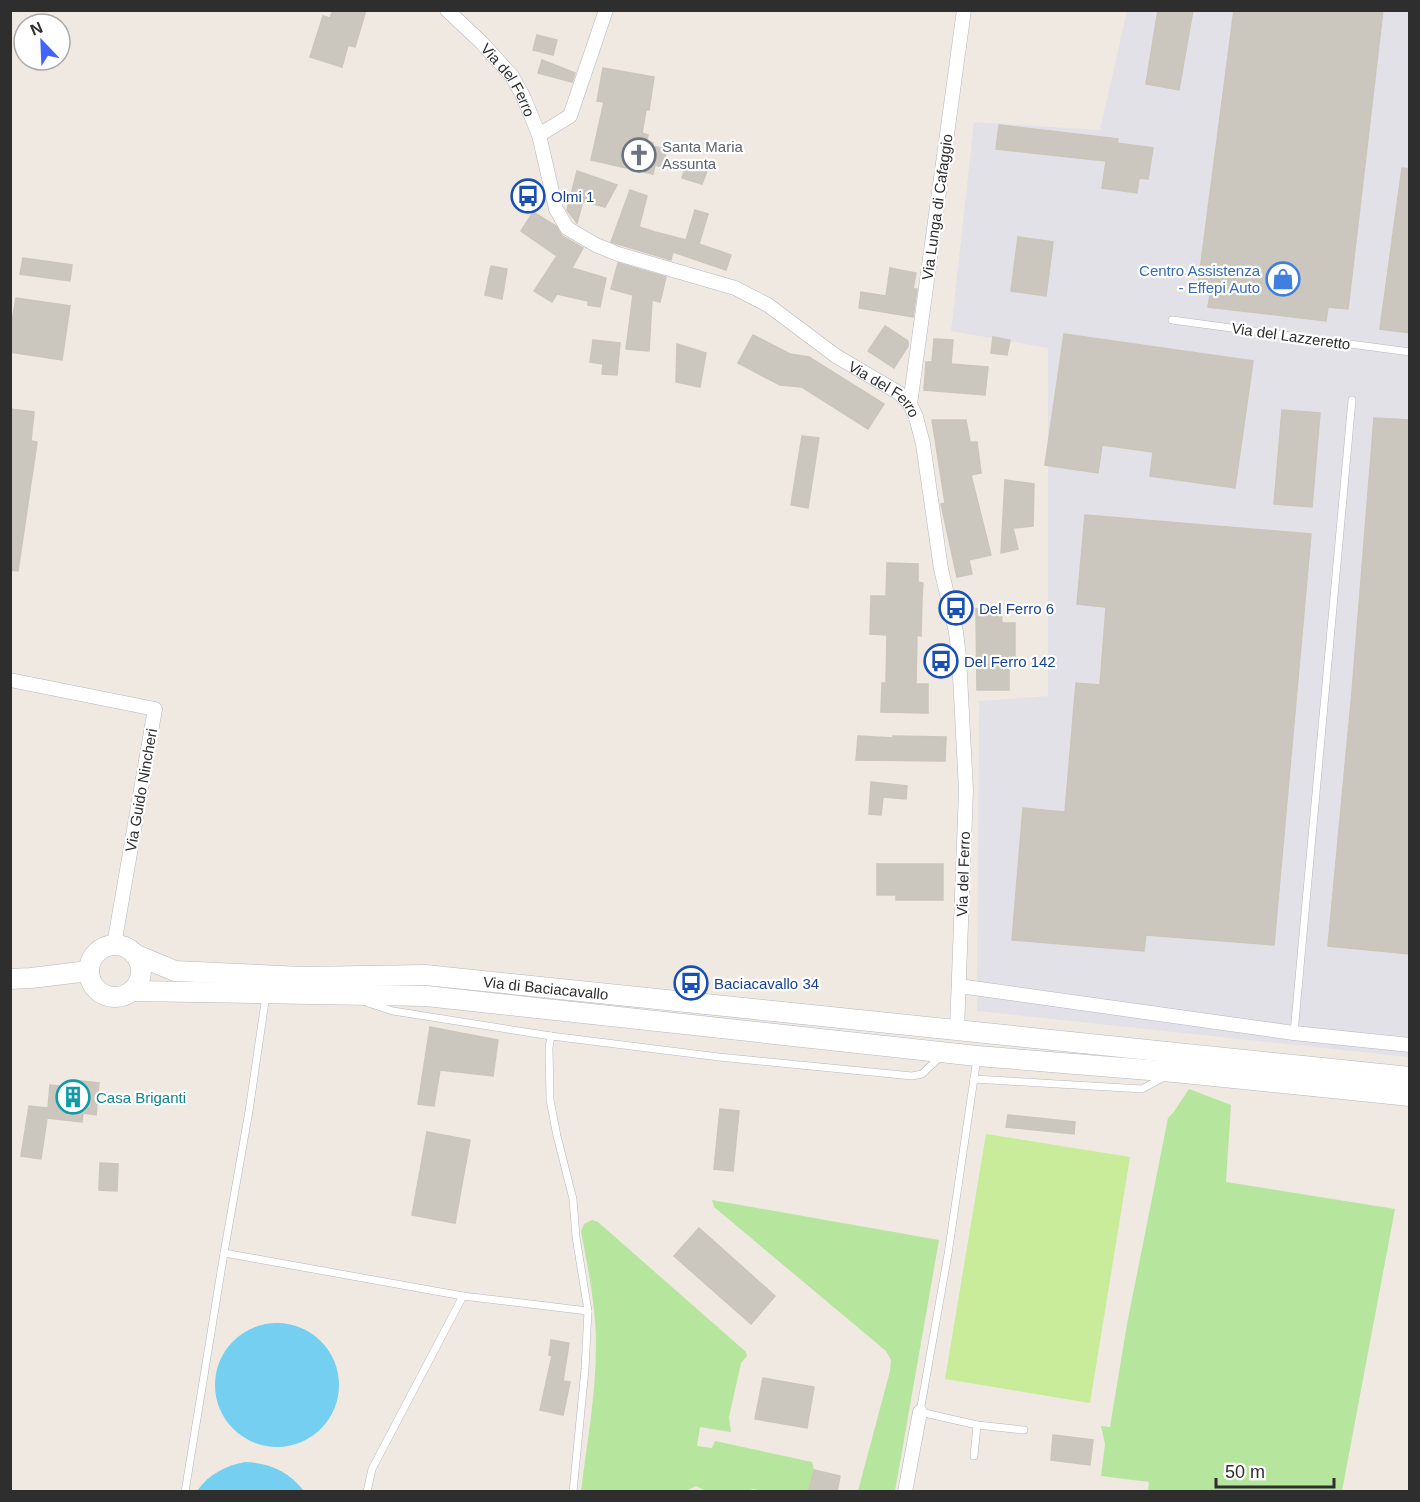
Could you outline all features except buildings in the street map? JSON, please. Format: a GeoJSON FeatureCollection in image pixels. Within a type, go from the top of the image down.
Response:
{"type":"FeatureCollection","features":[{"type":"Feature","properties":{"kind":"main road","name":"Via di Baciacavallo"},"geometry":{"type":"LineString","coordinates":[[114,945],[127,948],[135,954],[175,971],[302,977],[425,975],[957,1030]]}},
{"type":"Feature","properties":{"kind":"main road"},"geometry":{"type":"LineString","coordinates":[[10,979],[89,971],[97,952],[114,945]]}},
{"type":"Feature","properties":{"kind":"main road"},"geometry":{"type":"LineString","coordinates":[[132,991],[138,984],[141,973],[135,954]]}},
{"type":"Feature","properties":{"kind":"main road","name":"Via di Baciacavallo"},"geometry":{"type":"LineString","coordinates":[[89,971],[90,980],[95,988],[102,994],[112,997],[121,997],[132,991],[426,996],[944,1052]]}},
{"type":"Feature","properties":{"kind":"main road"},"geometry":{"type":"LineString","coordinates":[[957,1030],[1410,1077]]}},
{"type":"Feature","properties":{"kind":"main road"},"geometry":{"type":"LineString","coordinates":[[944,1052],[1410,1096]]}},
{"type":"Feature","properties":{"kind":"street","name":"Via del Ferro"},"geometry":{"type":"LineString","coordinates":[[447,10],[512,76],[524,96],[539,135],[555,209],[567,228],[596,245],[618,254],[735,288],[768,305],[836,356],[899,393],[910,404],[923,444],[941,569],[956,632],[959,657],[966,790],[957,1030]]}},
{"type":"Feature","properties":{"kind":"street"},"geometry":{"type":"LineString","coordinates":[[539,135],[570,116],[606,10]]}},
{"type":"Feature","properties":{"kind":"street","name":"Via Lunga di Cafaggio"},"geometry":{"type":"LineString","coordinates":[[910,404],[963,10]]}},
{"type":"Feature","properties":{"kind":"street","name":"Via Guido Nincheri"},"geometry":{"type":"LineString","coordinates":[[10,680],[155,709],[114,945]]}},
{"type":"Feature","properties":{"kind":"street"},"geometry":{"type":"LineString","coordinates":[[10,972],[31,978]]}},
{"type":"Feature","properties":{"kind":"street"},"geometry":{"type":"LineString","coordinates":[[959,986],[1294,1033],[1410,1045]]}},
{"type":"Feature","properties":{"kind":"street"},"geometry":{"type":"LineString","coordinates":[[905,1491],[920,1412]]}},
{"type":"Feature","properties":{"kind":"lane","name":"Via del Lazzeretto"},"geometry":{"type":"LineString","coordinates":[[1172,320],[1410,352]]}},
{"type":"Feature","properties":{"kind":"lane"},"geometry":{"type":"LineString","coordinates":[[1294,1033],[1352,400]]}},
{"type":"Feature","properties":{"kind":"lane"},"geometry":{"type":"LineString","coordinates":[[185,1491],[267,993]]}},
{"type":"Feature","properties":{"kind":"lane"},"geometry":{"type":"LineString","coordinates":[[346,994],[393,1011],[551,1036],[719,1057],[912,1076],[922,1074],[944,1052]]}},
{"type":"Feature","properties":{"kind":"lane"},"geometry":{"type":"LineString","coordinates":[[551,1036],[550,1100],[573,1199],[576,1237],[588,1311],[585,1369],[573,1491]]}},
{"type":"Feature","properties":{"kind":"lane"},"geometry":{"type":"LineString","coordinates":[[977,1056],[948,1254],[920,1412],[977,1425],[1024,1430]]}},
{"type":"Feature","properties":{"kind":"lane"},"geometry":{"type":"LineString","coordinates":[[974,1080],[1142,1089],[1174,1072]]}},
{"type":"Feature","properties":{"kind":"lane"},"geometry":{"type":"LineString","coordinates":[[224,1253],[463,1296],[588,1311]]}},
{"type":"Feature","properties":{"kind":"lane"},"geometry":{"type":"LineString","coordinates":[[367,1491],[372,1469],[463,1296]]}},
{"type":"Feature","properties":{"kind":"lane"},"geometry":{"type":"LineString","coordinates":[[974,1456],[977,1425]]}},
{"type":"Feature","properties":{"kind":"shaded area"},"geometry":{"type":"Polygon","coordinates":[[[1127,11],[1409,11],[1409,1057],[977,1011],[979,701],[1048,696],[1048,348],[951,331],[974,122],[1100,130],[1127,11]]]}},
{"type":"Feature","properties":{"kind":"green space"},"geometry":{"type":"Polygon","coordinates":[[[1189,1089],[1231,1105],[1226,1182],[1395,1209],[1342,1491],[1148,1491],[1149,1482],[1101,1476],[1105,1444],[1101,1426],[1110,1427],[1127,1324],[1168,1118],[1189,1089]]]}},
{"type":"Feature","properties":{"kind":"green space"},"geometry":{"type":"Polygon","coordinates":[[[986,1134],[1130,1157],[1090,1403],[945,1379],[986,1134]]]}},
{"type":"Feature","properties":{"kind":"green space"},"geometry":{"type":"Polygon","coordinates":[[[712,1200],[939,1240],[895,1491],[858,1491],[890,1371],[891,1360],[886,1351],[714,1207],[712,1200]]]}},
{"type":"Feature","properties":{"kind":"green space"},"geometry":{"type":"Polygon","coordinates":[[[592,1220],[598,1222],[746,1352],[747,1356],[741,1363],[729,1417],[731,1432],[700,1427],[697,1446],[712,1448],[715,1441],[812,1462],[814,1470],[809,1491],[764,1492],[754,1489],[708,1492],[696,1486],[684,1492],[581,1491],[593,1400],[596,1331],[581,1231],[584,1224],[592,1220]]]}},
{"type":"Feature","properties":{"kind":"water"},"geometry":{"type":"Polygon","coordinates":[[[277,1323],[301,1327],[321,1341],[335,1361],[339,1385],[335,1409],[321,1429],[301,1443],[277,1447],[253,1443],[233,1429],[219,1409],[215,1385],[219,1361],[233,1341],[253,1327],[277,1323]]]}},
{"type":"Feature","properties":{"kind":"water"},"geometry":{"type":"Polygon","coordinates":[[[245,1462],[278,1469],[292,1478],[304,1491],[197,1491],[218,1472],[245,1462]]]}},
{"type":"Feature","properties":{"kind":"place","name":"Santa Maria Assunta"},"geometry":{"type":"Point","coordinates":[639,155]}},
{"type":"Feature","properties":{"kind":"place","name":"Olmi 1"},"geometry":{"type":"Point","coordinates":[528,196]}},
{"type":"Feature","properties":{"kind":"place","name":"Centro Assistenza - Effepi Auto"},"geometry":{"type":"Point","coordinates":[1283,279]}},
{"type":"Feature","properties":{"kind":"place","name":"Del Ferro 6"},"geometry":{"type":"Point","coordinates":[956,608]}},
{"type":"Feature","properties":{"kind":"place","name":"Del Ferro 142"},"geometry":{"type":"Point","coordinates":[941,661]}},
{"type":"Feature","properties":{"kind":"place","name":"Baciacavallo 34"},"geometry":{"type":"Point","coordinates":[691,983]}},
{"type":"Feature","properties":{"kind":"place","name":"Casa Briganti"},"geometry":{"type":"Point","coordinates":[73,1097]}}]}
